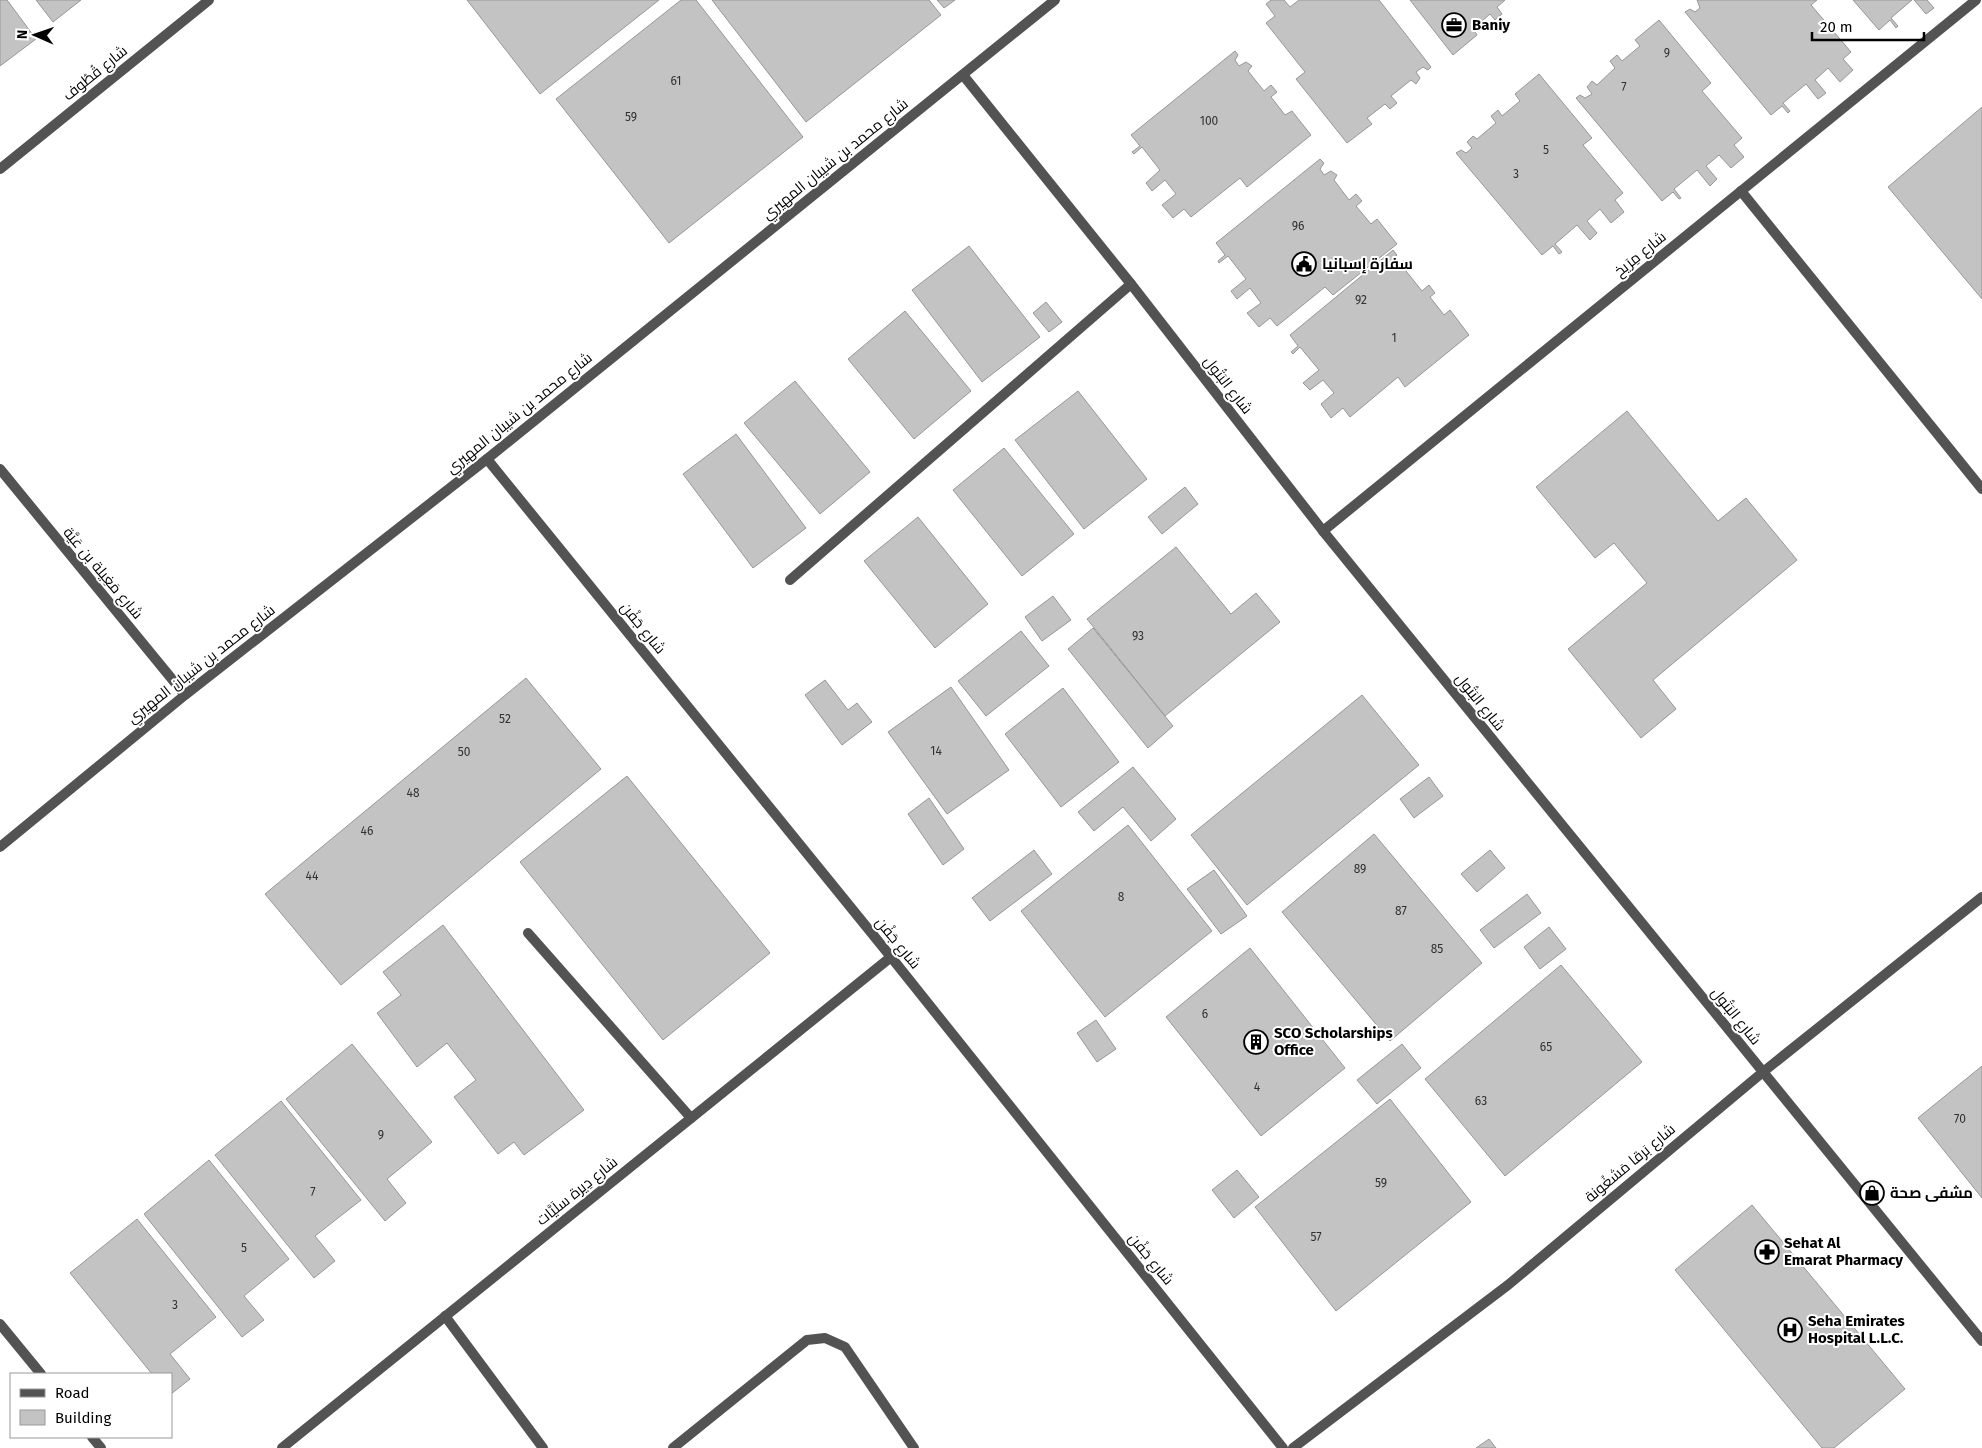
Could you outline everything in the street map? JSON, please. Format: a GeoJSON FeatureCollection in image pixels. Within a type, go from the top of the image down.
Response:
{"type":"FeatureCollection","features":[{"type":"Feature","properties":{"kind":"street","name":"شارع قُطُوف"},"geometry":{"type":"LineString","coordinates":[[0,169],[209,0]]}},
{"type":"Feature","properties":{"kind":"street","name":"شارع محمد بن شيبان المهيري"},"geometry":{"type":"LineString","coordinates":[[0,847],[185,695],[486,459],[1055,0]]}},
{"type":"Feature","properties":{"kind":"street","name":"شارع مِرَيخ"},"geometry":{"type":"LineString","coordinates":[[1322,531],[1976,0]]}},
{"type":"Feature","properties":{"kind":"street","name":"شارع البَتُول"},"geometry":{"type":"LineString","coordinates":[[963,75],[1131,284],[1322,531],[1982,1341]]}},
{"type":"Feature","properties":{"kind":"street"},"geometry":{"type":"LineString","coordinates":[[1741,191],[1982,489]]}},
{"type":"Feature","properties":{"kind":"street"},"geometry":{"type":"LineString","coordinates":[[790,580],[1131,284]]}},
{"type":"Feature","properties":{"kind":"street","name":"شارع جَفْن"},"geometry":{"type":"LineString","coordinates":[[486,459],[891,957],[1283,1448]]}},
{"type":"Feature","properties":{"kind":"street","name":"شارع مَغِيلة بن عَيَّة"},"geometry":{"type":"LineString","coordinates":[[0,469],[185,695]]}},
{"type":"Feature","properties":{"kind":"street","name":"شارع بَرقا مَشغُونة"},"geometry":{"type":"LineString","coordinates":[[1293,1448],[1508,1285],[1763,1072],[1982,896]]}},
{"type":"Feature","properties":{"kind":"street"},"geometry":{"type":"LineString","coordinates":[[528,933],[690,1118]]}},
{"type":"Feature","properties":{"kind":"street","name":"شارع دِيرة سلَيَّات"},"geometry":{"type":"LineString","coordinates":[[282,1448],[891,957]]}},
{"type":"Feature","properties":{"kind":"street"},"geometry":{"type":"LineString","coordinates":[[445,1316],[544,1448]]}},
{"type":"Feature","properties":{"kind":"street"},"geometry":{"type":"LineString","coordinates":[[0,1324],[40,1373]]}},
{"type":"Feature","properties":{"kind":"street"},"geometry":{"type":"LineString","coordinates":[[673,1448],[807,1340],[825,1338],[845,1348],[914,1448]]}},
{"type":"Feature","properties":{"kind":"street"},"geometry":{"type":"LineString","coordinates":[[93,1438],[101,1448]]}},
{"type":"Feature","properties":{"kind":"building"},"geometry":{"type":"Polygon","coordinates":[[[0,0],[7,0],[36,39],[0,66],[0,0]]]}},
{"type":"Feature","properties":{"kind":"building"},"geometry":{"type":"Polygon","coordinates":[[[36,0],[81,0],[53,22],[36,0]]]}},
{"type":"Feature","properties":{"kind":"building"},"geometry":{"type":"Polygon","coordinates":[[[467,0],[659,0],[540,94],[467,0]]]}},
{"type":"Feature","properties":{"kind":"building"},"geometry":{"type":"Polygon","coordinates":[[[681,0],[696,0],[803,137],[669,243],[556,99],[681,0]]]}},
{"type":"Feature","properties":{"kind":"building"},"geometry":{"type":"Polygon","coordinates":[[[712,0],[929,0],[941,15],[806,122],[712,0]]]}},
{"type":"Feature","properties":{"kind":"building"},"geometry":{"type":"Polygon","coordinates":[[[937,0],[955,0],[944,8],[937,0]]]}},
{"type":"Feature","properties":{"kind":"building"},"geometry":{"type":"Polygon","coordinates":[[[1271,0],[1284,0],[1290,7],[1299,0],[1379,0],[1431,67],[1428,70],[1423,67],[1416,72],[1420,78],[1416,84],[1411,80],[1391,96],[1397,103],[1390,109],[1385,104],[1367,118],[1372,124],[1347,143],[1296,79],[1305,72],[1266,23],[1275,16],[1266,4],[1271,0]]]}},
{"type":"Feature","properties":{"kind":"building","name":"Baniy"},"geometry":{"type":"Polygon","coordinates":[[[1410,0],[1505,0],[1497,7],[1502,14],[1495,20],[1490,14],[1473,29],[1477,35],[1453,55],[1410,0]]]}},
{"type":"Feature","properties":{"kind":"building"},"geometry":{"type":"Polygon","coordinates":[[[1697,0],[1817,0],[1811,5],[1851,52],[1843,59],[1853,70],[1840,82],[1828,68],[1815,80],[1826,93],[1818,99],[1806,84],[1783,103],[1790,111],[1788,113],[1782,106],[1771,115],[1685,12],[1690,9],[1695,12],[1700,8],[1697,0]]]}},
{"type":"Feature","properties":{"kind":"building"},"geometry":{"type":"Polygon","coordinates":[[[1853,0],[1912,0],[1891,18],[1898,26],[1896,28],[1890,20],[1879,30],[1853,0]]]}},
{"type":"Feature","properties":{"kind":"building"},"geometry":{"type":"Polygon","coordinates":[[[1914,0],[1927,0],[1934,8],[1926,14],[1914,0]]]}},
{"type":"Feature","properties":{"kind":"building"},"geometry":{"type":"Polygon","coordinates":[[[1659,20],[1711,83],[1702,91],[1742,138],[1734,145],[1744,157],[1731,168],[1719,155],[1706,166],[1717,179],[1710,186],[1697,170],[1674,189],[1681,198],[1679,199],[1673,192],[1662,201],[1576,98],[1580,95],[1585,98],[1592,94],[1587,87],[1592,81],[1597,85],[1615,68],[1610,61],[1617,55],[1622,61],[1640,46],[1635,40],[1659,20]]]}},
{"type":"Feature","properties":{"kind":"building"},"geometry":{"type":"Polygon","coordinates":[[[1235,51],[1238,55],[1235,60],[1239,66],[1246,62],[1252,66],[1248,71],[1264,91],[1271,85],[1277,92],[1271,97],[1285,115],[1292,111],[1311,135],[1247,187],[1240,178],[1191,217],[1184,209],[1173,218],[1162,205],[1176,194],[1165,180],[1152,191],[1146,183],[1160,170],[1142,147],[1134,154],[1132,152],[1140,146],[1131,135],[1235,51]]]}},
{"type":"Feature","properties":{"kind":"building"},"geometry":{"type":"Polygon","coordinates":[[[1539,74],[1592,138],[1583,145],[1623,193],[1615,200],[1624,212],[1611,223],[1600,209],[1587,221],[1597,233],[1590,240],[1577,225],[1555,244],[1562,252],[1559,254],[1553,246],[1542,255],[1456,153],[1461,150],[1466,153],[1472,148],[1467,142],[1473,136],[1477,139],[1496,123],[1491,116],[1498,110],[1502,116],[1520,101],[1515,94],[1539,74]]]}},
{"type":"Feature","properties":{"kind":"building"},"geometry":{"type":"Polygon","coordinates":[[[1982,107],[1982,299],[1888,187],[1982,107]]]}},
{"type":"Feature","properties":{"kind":"building"},"geometry":{"type":"Polygon","coordinates":[[[1320,159],[1324,163],[1320,169],[1324,175],[1331,171],[1337,175],[1334,180],[1349,200],[1356,194],[1362,201],[1356,206],[1371,224],[1377,219],[1397,244],[1333,295],[1325,287],[1277,326],[1270,318],[1259,327],[1247,313],[1261,303],[1250,288],[1237,299],[1231,291],[1246,279],[1228,256],[1219,263],[1218,261],[1225,255],[1216,243],[1320,159]]]}},
{"type":"Feature","properties":{"kind":"building"},"geometry":{"type":"Polygon","coordinates":[[[969,246],[1040,337],[982,382],[912,290],[969,246]]]}},
{"type":"Feature","properties":{"kind":"building"},"geometry":{"type":"Polygon","coordinates":[[[1393,250],[1397,255],[1392,259],[1398,266],[1404,261],[1409,268],[1406,271],[1422,291],[1429,285],[1435,293],[1430,297],[1444,315],[1450,310],[1469,335],[1405,387],[1398,377],[1350,417],[1343,408],[1331,418],[1321,404],[1334,393],[1323,380],[1310,390],[1303,383],[1319,370],[1300,347],[1293,354],[1291,352],[1298,346],[1290,335],[1393,250]]]}},
{"type":"Feature","properties":{"kind":"building"},"geometry":{"type":"Polygon","coordinates":[[[1046,302],[1062,322],[1049,332],[1033,313],[1046,302]]]}},
{"type":"Feature","properties":{"kind":"building"},"geometry":{"type":"Polygon","coordinates":[[[905,311],[971,391],[914,439],[848,359],[905,311]]]}},
{"type":"Feature","properties":{"kind":"building"},"geometry":{"type":"Polygon","coordinates":[[[795,381],[870,472],[820,514],[744,423],[795,381]]]}},
{"type":"Feature","properties":{"kind":"building"},"geometry":{"type":"Polygon","coordinates":[[[1078,391],[1147,479],[1084,529],[1015,440],[1078,391]]]}},
{"type":"Feature","properties":{"kind":"building"},"geometry":{"type":"Polygon","coordinates":[[[1627,411],[1718,521],[1746,498],[1797,560],[1653,680],[1676,709],[1641,738],[1568,649],[1647,583],[1614,543],[1595,558],[1536,487],[1627,411]]]}},
{"type":"Feature","properties":{"kind":"building"},"geometry":{"type":"Polygon","coordinates":[[[736,434],[806,528],[753,568],[683,474],[736,434]]]}},
{"type":"Feature","properties":{"kind":"building"},"geometry":{"type":"Polygon","coordinates":[[[1004,448],[1074,534],[1022,576],[953,490],[1004,448]]]}},
{"type":"Feature","properties":{"kind":"building"},"geometry":{"type":"Polygon","coordinates":[[[1185,487],[1198,504],[1162,534],[1148,517],[1185,487]]]}},
{"type":"Feature","properties":{"kind":"building"},"geometry":{"type":"Polygon","coordinates":[[[918,517],[988,604],[935,648],[864,561],[918,517]]]}},
{"type":"Feature","properties":{"kind":"building"},"geometry":{"type":"Polygon","coordinates":[[[1176,547],[1231,614],[1256,593],[1280,622],[1165,716],[1087,619],[1176,547]]]}},
{"type":"Feature","properties":{"kind":"building"},"geometry":{"type":"Polygon","coordinates":[[[1053,596],[1071,620],[1042,641],[1025,617],[1053,596]]]}},
{"type":"Feature","properties":{"kind":"building"},"geometry":{"type":"Polygon","coordinates":[[[1093,628],[1173,726],[1148,748],[1068,649],[1093,628]]]}},
{"type":"Feature","properties":{"kind":"building"},"geometry":{"type":"Polygon","coordinates":[[[1021,631],[1049,666],[986,716],[958,681],[1021,631]]]}},
{"type":"Feature","properties":{"kind":"building"},"geometry":{"type":"Polygon","coordinates":[[[526,678],[601,769],[341,985],[265,894],[526,678]]]}},
{"type":"Feature","properties":{"kind":"building"},"geometry":{"type":"Polygon","coordinates":[[[825,680],[848,710],[857,703],[872,722],[842,745],[805,695],[825,680]]]}},
{"type":"Feature","properties":{"kind":"building"},"geometry":{"type":"Polygon","coordinates":[[[951,687],[1009,770],[947,814],[888,732],[951,687]]]}},
{"type":"Feature","properties":{"kind":"building"},"geometry":{"type":"Polygon","coordinates":[[[1063,688],[1119,762],[1061,807],[1005,734],[1063,688]]]}},
{"type":"Feature","properties":{"kind":"building"},"geometry":{"type":"Polygon","coordinates":[[[1362,695],[1419,765],[1247,905],[1191,835],[1362,695]]]}},
{"type":"Feature","properties":{"kind":"building"},"geometry":{"type":"Polygon","coordinates":[[[1133,767],[1176,819],[1151,841],[1123,807],[1094,831],[1078,812],[1133,767]]]}},
{"type":"Feature","properties":{"kind":"building"},"geometry":{"type":"Polygon","coordinates":[[[627,776],[770,953],[663,1040],[520,862],[627,776]]]}},
{"type":"Feature","properties":{"kind":"building"},"geometry":{"type":"Polygon","coordinates":[[[1429,777],[1443,796],[1414,818],[1400,799],[1429,777]]]}},
{"type":"Feature","properties":{"kind":"building"},"geometry":{"type":"Polygon","coordinates":[[[929,798],[964,849],[943,865],[908,814],[929,798]]]}},
{"type":"Feature","properties":{"kind":"building"},"geometry":{"type":"Polygon","coordinates":[[[1128,825],[1212,931],[1105,1017],[1021,911],[1128,825]]]}},
{"type":"Feature","properties":{"kind":"building"},"geometry":{"type":"Polygon","coordinates":[[[1374,834],[1482,963],[1390,1041],[1282,912],[1374,834]]]}},
{"type":"Feature","properties":{"kind":"building"},"geometry":{"type":"Polygon","coordinates":[[[1034,850],[1052,874],[990,921],[972,898],[1034,850]]]}},
{"type":"Feature","properties":{"kind":"building"},"geometry":{"type":"Polygon","coordinates":[[[1490,850],[1505,868],[1477,892],[1461,874],[1490,850]]]}},
{"type":"Feature","properties":{"kind":"building"},"geometry":{"type":"Polygon","coordinates":[[[1214,870],[1247,916],[1221,934],[1187,889],[1214,870]]]}},
{"type":"Feature","properties":{"kind":"building"},"geometry":{"type":"Polygon","coordinates":[[[1527,894],[1541,913],[1494,948],[1480,930],[1527,894]]]}},
{"type":"Feature","properties":{"kind":"building"},"geometry":{"type":"Polygon","coordinates":[[[443,925],[584,1110],[524,1155],[514,1142],[498,1154],[454,1097],[476,1080],[447,1043],[417,1067],[377,1013],[401,995],[383,972],[443,925]]]}},
{"type":"Feature","properties":{"kind":"building"},"geometry":{"type":"Polygon","coordinates":[[[1549,927],[1566,949],[1540,969],[1524,947],[1549,927]]]}},
{"type":"Feature","properties":{"kind":"building","name":"SCO Scholarships Office"},"geometry":{"type":"Polygon","coordinates":[[[1250,948],[1345,1068],[1261,1136],[1166,1017],[1250,948]]]}},
{"type":"Feature","properties":{"kind":"building"},"geometry":{"type":"Polygon","coordinates":[[[1561,965],[1642,1062],[1505,1176],[1425,1079],[1561,965]]]}},
{"type":"Feature","properties":{"kind":"building"},"geometry":{"type":"Polygon","coordinates":[[[1096,1020],[1116,1049],[1097,1062],[1077,1033],[1096,1020]]]}},
{"type":"Feature","properties":{"kind":"building"},"geometry":{"type":"Polygon","coordinates":[[[352,1044],[432,1142],[387,1179],[406,1203],[385,1221],[286,1099],[352,1044]]]}},
{"type":"Feature","properties":{"kind":"building"},"geometry":{"type":"Polygon","coordinates":[[[1402,1044],[1421,1068],[1377,1104],[1357,1080],[1402,1044]]]}},
{"type":"Feature","properties":{"kind":"building"},"geometry":{"type":"Polygon","coordinates":[[[1982,1066],[1982,1198],[1918,1118],[1982,1066]]]}},
{"type":"Feature","properties":{"kind":"building"},"geometry":{"type":"Polygon","coordinates":[[[1390,1099],[1471,1202],[1336,1311],[1255,1207],[1390,1099]]]}},
{"type":"Feature","properties":{"kind":"building"},"geometry":{"type":"Polygon","coordinates":[[[281,1101],[361,1200],[315,1236],[335,1261],[314,1278],[215,1155],[281,1101]]]}},
{"type":"Feature","properties":{"kind":"building"},"geometry":{"type":"Polygon","coordinates":[[[209,1160],[289,1259],[244,1296],[264,1320],[242,1337],[144,1214],[209,1160]]]}},
{"type":"Feature","properties":{"kind":"building"},"geometry":{"type":"Polygon","coordinates":[[[1237,1170],[1259,1197],[1234,1218],[1212,1190],[1237,1170]]]}},
{"type":"Feature","properties":{"kind":"building","name":"Seha Emirates Hospital L.L.C."},"geometry":{"type":"Polygon","coordinates":[[[1752,1205],[1905,1389],[1834,1448],[1822,1448],[1675,1270],[1752,1205]]]}},
{"type":"Feature","properties":{"kind":"building"},"geometry":{"type":"Polygon","coordinates":[[[137,1219],[216,1317],[170,1354],[190,1379],[172,1393],[172,1373],[151,1373],[70,1273],[137,1219]]]}},
{"type":"Feature","properties":{"kind":"building"},"geometry":{"type":"Polygon","coordinates":[[[1489,1439],[1496,1448],[1476,1448],[1489,1439]]]}},
{"type":"Feature","properties":{"kind":"place","name":"Baniy"},"geometry":{"type":"Point","coordinates":[1454,25]}},
{"type":"Feature","properties":{"kind":"place","name":"سفارة إسبانيا"},"geometry":{"type":"Point","coordinates":[1304,264]}},
{"type":"Feature","properties":{"kind":"place","name":"SCO Scholarships Office"},"geometry":{"type":"Point","coordinates":[1256,1042]}},
{"type":"Feature","properties":{"kind":"place","name":"مشفى صحة"},"geometry":{"type":"Point","coordinates":[1872,1193]}},
{"type":"Feature","properties":{"kind":"place","name":"Sehat Al Emarat Pharmacy"},"geometry":{"type":"Point","coordinates":[1767,1252]}},
{"type":"Feature","properties":{"kind":"place","name":"Seha Emirates Hospital L.L.C."},"geometry":{"type":"Point","coordinates":[1790,1330]}}]}
